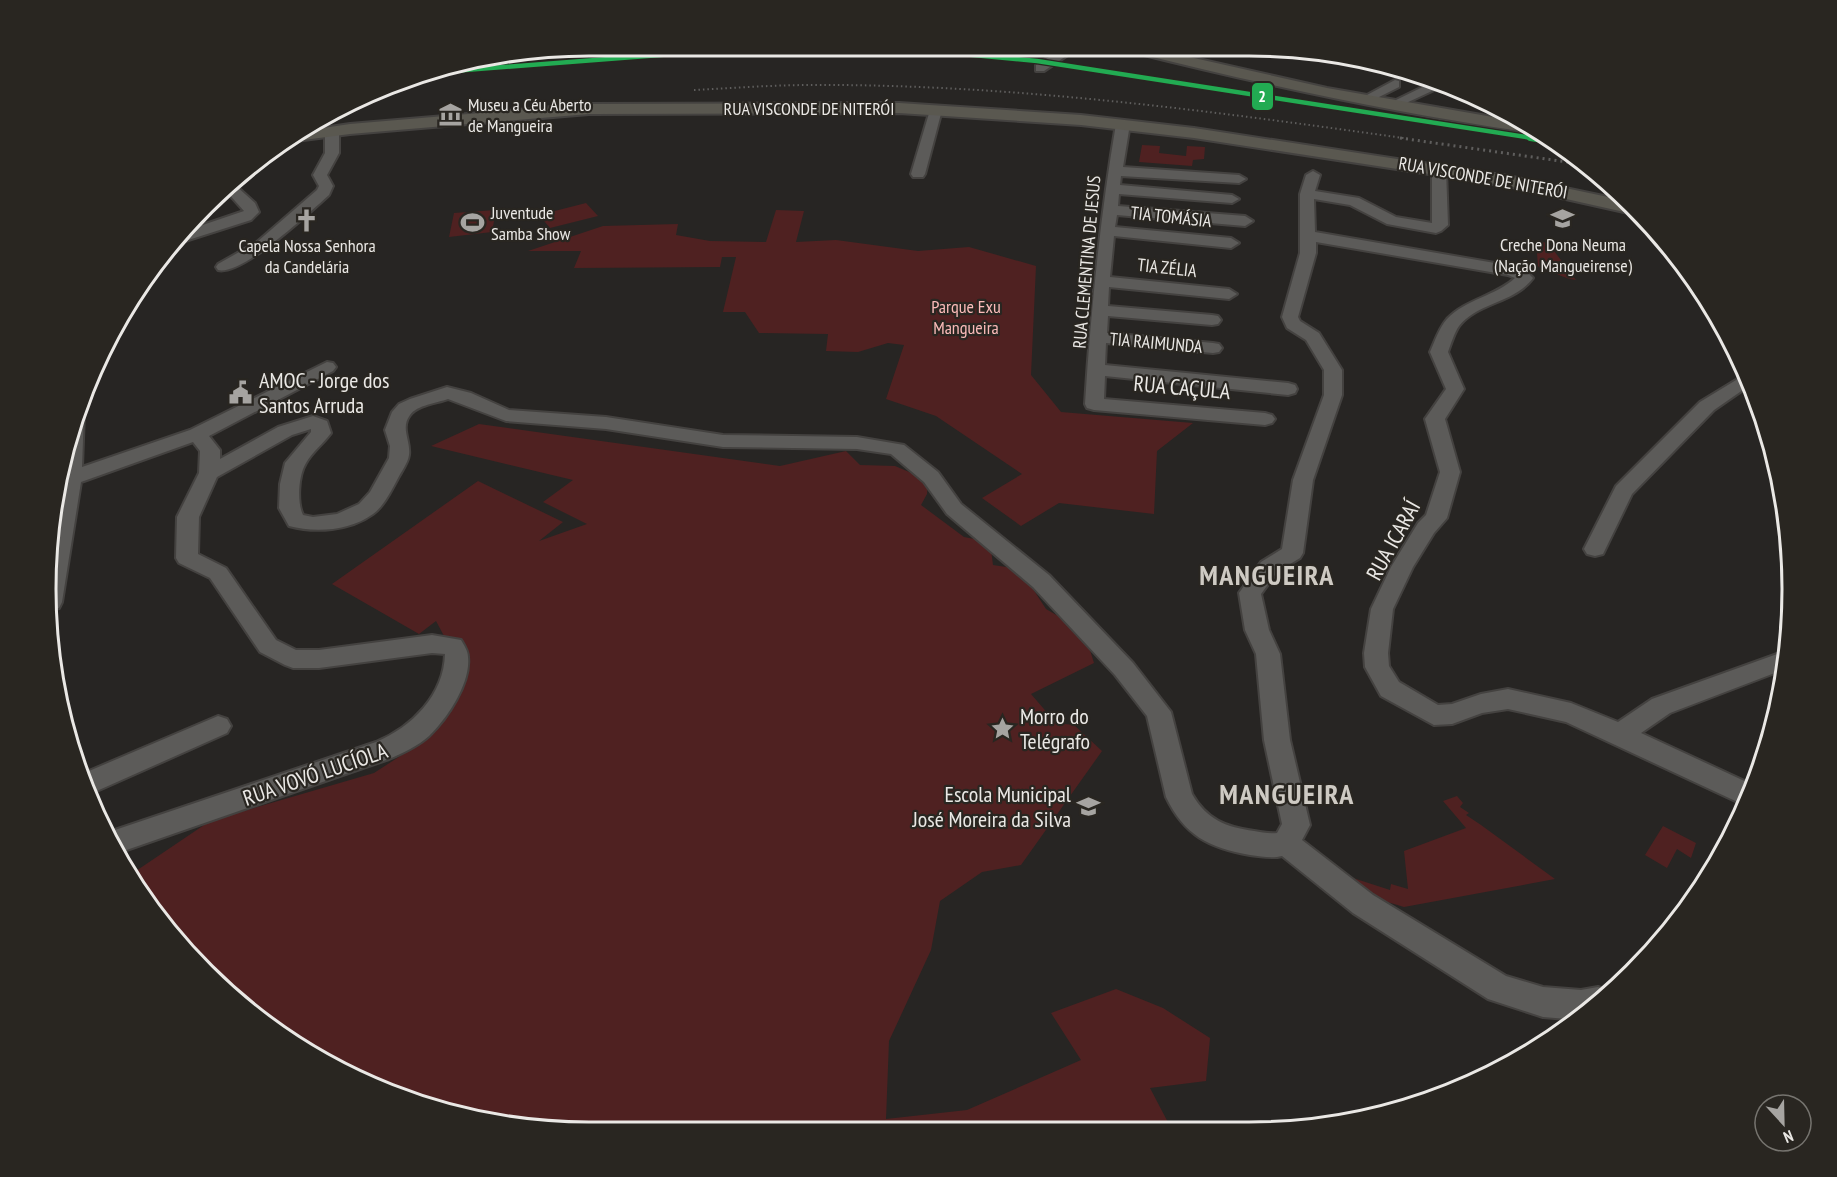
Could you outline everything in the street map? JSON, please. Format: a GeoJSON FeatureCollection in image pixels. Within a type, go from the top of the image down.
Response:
{"type":"FeatureCollection","features":[{"type":"Feature","properties":{"kind":"main road"},"geometry":{"type":"LineString","coordinates":[[1166,56],[1292,87],[1404,110],[1511,125]]}},
{"type":"Feature","properties":{"kind":"main road"},"geometry":{"type":"LineString","coordinates":[[1215,56],[1400,101],[1494,115]]}},
{"type":"Feature","properties":{"kind":"main road","name":"RUA VISCONDE DE NITERÓI"},"geometry":{"type":"LineString","coordinates":[[309,135],[589,109],[809,107],[936,110],[1124,124],[1451,169],[1538,176],[1595,184]]}},
{"type":"Feature","properties":{"kind":"main road"},"geometry":{"type":"LineString","coordinates":[[1448,109],[1486,111]]}},
{"type":"Feature","properties":{"kind":"main road","name":"RUA VISCONDE DE NITERÓI"},"geometry":{"type":"LineString","coordinates":[[1451,169],[1617,204]]}},
{"type":"Feature","properties":{"kind":"main road"},"geometry":{"type":"LineString","coordinates":[[1538,176],[1601,189]]}},
{"type":"Feature","properties":{"kind":"street"},"geometry":{"type":"LineString","coordinates":[[1040,68],[1059,56]]}},
{"type":"Feature","properties":{"kind":"street"},"geometry":{"type":"LineString","coordinates":[[1373,95],[1395,84]]}},
{"type":"Feature","properties":{"kind":"street"},"geometry":{"type":"LineString","coordinates":[[1400,101],[1430,88]]}},
{"type":"Feature","properties":{"kind":"street"},"geometry":{"type":"LineString","coordinates":[[918,174],[936,110]]}},
{"type":"Feature","properties":{"kind":"street","name":"RUA CLEMENTINA DE JESUS"},"geometry":{"type":"LineString","coordinates":[[1094,404],[1101,281],[1115,171],[1124,124]]}},
{"type":"Feature","properties":{"kind":"street"},"geometry":{"type":"LineString","coordinates":[[224,267],[262,245],[324,192],[326,186],[319,177],[332,153],[332,131]]}},
{"type":"Feature","properties":{"kind":"street"},"geometry":{"type":"LineString","coordinates":[[209,473],[285,431],[314,422],[320,425],[321,433],[316,442],[295,464],[290,484],[289,508],[296,521],[313,525],[341,520],[366,509],[378,496],[399,458],[400,446],[395,430],[399,416],[406,408],[447,393],[464,397],[506,416],[606,423],[723,441],[857,443],[897,449],[931,477],[954,509],[1041,581],[1124,669],[1158,712],[1179,797],[1198,823],[1226,839],[1273,846],[1286,843],[1296,825],[1287,794],[1277,741],[1268,654],[1257,630],[1250,593],[1269,567],[1292,553],[1303,480],[1333,395],[1333,370],[1313,336],[1293,324],[1290,317],[1308,253],[1310,185],[1354,201],[1397,222],[1436,228],[1440,225],[1451,169]]}},
{"type":"Feature","properties":{"kind":"street"},"geometry":{"type":"LineString","coordinates":[[1115,171],[1239,179]]}},
{"type":"Feature","properties":{"kind":"street"},"geometry":{"type":"LineString","coordinates":[[1114,189],[1232,199]]}},
{"type":"Feature","properties":{"kind":"street"},"geometry":{"type":"LineString","coordinates":[[190,235],[246,217],[252,212],[250,206],[234,191]]}},
{"type":"Feature","properties":{"kind":"street"},"geometry":{"type":"LineString","coordinates":[[1110,210],[1245,221]]}},
{"type":"Feature","properties":{"kind":"street","name":"TIA TOMÁSIA"},"geometry":{"type":"LineString","coordinates":[[1107,231],[1232,243]]}},
{"type":"Feature","properties":{"kind":"street","name":"RUA ICARAÍ"},"geometry":{"type":"LineString","coordinates":[[1309,236],[1509,270],[1518,272],[1525,278],[1513,288],[1460,317],[1452,324],[1439,352],[1455,389],[1435,419],[1450,472],[1436,518],[1426,528],[1402,567],[1382,609],[1376,653],[1377,667],[1390,688],[1434,715],[1452,714],[1481,704],[1508,699],[1571,713],[1620,734]]}},
{"type":"Feature","properties":{"kind":"street","name":"TIA ZÉLIA"},"geometry":{"type":"LineString","coordinates":[[1101,281],[1229,294]]}},
{"type":"Feature","properties":{"kind":"street"},"geometry":{"type":"LineString","coordinates":[[1100,310],[1212,320]]}},
{"type":"Feature","properties":{"kind":"street","name":"TIA RAIMUNDA"},"geometry":{"type":"LineString","coordinates":[[1098,337],[1213,348]]}},
{"type":"Feature","properties":{"kind":"street"},"geometry":{"type":"LineString","coordinates":[[71,478],[197,434],[327,367]]}},
{"type":"Feature","properties":{"kind":"street"},"geometry":{"type":"LineString","coordinates":[[1097,370],[1288,389]]}},
{"type":"Feature","properties":{"kind":"street"},"geometry":{"type":"LineString","coordinates":[[1595,549],[1623,491],[1707,406],[1740,383]]}},
{"type":"Feature","properties":{"kind":"street","name":"RUA CAÇULA"},"geometry":{"type":"LineString","coordinates":[[1094,404],[1265,419]]}},
{"type":"Feature","properties":{"kind":"street"},"geometry":{"type":"LineString","coordinates":[[197,434],[210,450],[209,473]]}},
{"type":"Feature","properties":{"kind":"street"},"geometry":{"type":"LineString","coordinates":[[57,567],[72,459]]}},
{"type":"Feature","properties":{"kind":"street","name":"RUA VOVÓ LUCÍOLA"},"geometry":{"type":"LineString","coordinates":[[119,840],[402,743],[422,727],[441,703],[457,665],[457,652],[453,646],[357,653],[318,659],[293,659],[268,646],[218,573],[188,558],[188,517],[209,473]]}},
{"type":"Feature","properties":{"kind":"street"},"geometry":{"type":"LineString","coordinates":[[1620,734],[1661,706],[1776,663]]}},
{"type":"Feature","properties":{"kind":"street"},"geometry":{"type":"LineString","coordinates":[[92,781],[219,726]]}},
{"type":"Feature","properties":{"kind":"street"},"geometry":{"type":"LineString","coordinates":[[1620,734],[1741,791]]}},
{"type":"Feature","properties":{"kind":"street"},"geometry":{"type":"LineString","coordinates":[[1286,843],[1363,904],[1499,989],[1543,1002],[1580,1005]]}},
{"type":"Feature","properties":{"kind":"green space"},"geometry":{"type":"Polygon","coordinates":[[[1142,145],[1160,146],[1159,153],[1186,156],[1187,146],[1205,147],[1204,159],[1193,160],[1192,166],[1139,162],[1142,145]]]}},
{"type":"Feature","properties":{"kind":"green space"},"geometry":{"type":"Polygon","coordinates":[[[586,203],[598,216],[550,228],[539,215],[586,203]]]}},
{"type":"Feature","properties":{"kind":"green space","name":"Juventude Samba Show"},"geometry":{"type":"Polygon","coordinates":[[[496,210],[492,232],[449,237],[454,213],[496,210]]]}},
{"type":"Feature","properties":{"kind":"green space","name":"Parque Exu Mangueira"},"geometry":{"type":"Polygon","coordinates":[[[776,210],[804,211],[796,242],[836,240],[918,251],[969,247],[1036,266],[1031,375],[1061,412],[1193,423],[1157,451],[1154,514],[1059,503],[1021,526],[982,498],[1022,474],[936,416],[886,399],[904,345],[888,343],[858,352],[826,351],[828,334],[759,333],[745,312],[723,312],[736,257],[722,257],[720,267],[574,268],[581,251],[528,251],[603,226],[678,224],[676,235],[710,241],[766,242],[776,210]]]}},
{"type":"Feature","properties":{"kind":"green space"},"geometry":{"type":"Polygon","coordinates":[[[1536,241],[1548,243],[1576,280],[1543,271],[1538,266],[1536,241]]]}},
{"type":"Feature","properties":{"kind":"green space"},"geometry":{"type":"Polygon","coordinates":[[[479,424],[780,466],[846,451],[860,465],[895,466],[928,480],[927,494],[921,505],[964,537],[990,542],[993,565],[1020,569],[1046,609],[1084,631],[1094,663],[1031,694],[1056,723],[1074,725],[1102,751],[1021,865],[982,872],[940,901],[931,950],[889,1041],[886,1119],[967,1110],[1081,1060],[1051,1013],[1116,989],[1163,1008],[1210,1038],[1206,1081],[1150,1088],[1168,1122],[588,1122],[519,1117],[451,1103],[417,1093],[353,1067],[292,1032],[237,989],[188,940],[136,871],[210,821],[374,773],[408,751],[451,698],[451,649],[436,621],[419,634],[332,584],[478,481],[563,522],[539,541],[587,524],[543,502],[573,480],[431,446],[479,424]]]}},
{"type":"Feature","properties":{"kind":"green space"},"geometry":{"type":"Polygon","coordinates":[[[1457,796],[1463,803],[1460,807],[1469,813],[1466,815],[1555,879],[1404,907],[1351,891],[1353,878],[1390,890],[1391,884],[1408,889],[1404,851],[1466,828],[1443,801],[1457,796]]]}},
{"type":"Feature","properties":{"kind":"green space"},"geometry":{"type":"Polygon","coordinates":[[[1663,826],[1696,843],[1691,858],[1677,849],[1667,868],[1645,855],[1663,826]]]}},
{"type":"Feature","properties":{"kind":"railway"},"geometry":{"type":"LineString","coordinates":[[694,90],[812,85],[887,86],[1037,94],[1187,109],[1410,139]]}},
{"type":"Feature","properties":{"kind":"railway"},"geometry":{"type":"LineString","coordinates":[[1400,138],[1568,162]]}},
{"type":"Feature","properties":{"kind":"transit line","name":"2"},"geometry":{"type":"LineString","coordinates":[[469,70],[647,56]]}},
{"type":"Feature","properties":{"kind":"transit line","name":"2"},"geometry":{"type":"LineString","coordinates":[[984,56],[1037,61],[1534,139]]}},
{"type":"Feature","properties":{"kind":"place","name":"Museu a Céu Aberto de Mangueira"},"geometry":{"type":"Point","coordinates":[450,115]}},
{"type":"Feature","properties":{"kind":"place","name":"Creche Dona Neuma (Nação Mangueirense)"},"geometry":{"type":"Point","coordinates":[1563,219]}},
{"type":"Feature","properties":{"kind":"place","name":"Capela Nossa Senhora da Candelária"},"geometry":{"type":"Point","coordinates":[307,220]}},
{"type":"Feature","properties":{"kind":"place","name":"Juventude Samba Show"},"geometry":{"type":"Point","coordinates":[473,223]}},
{"type":"Feature","properties":{"kind":"place","name":"AMOC - Jorge dos Santos Arruda"},"geometry":{"type":"Point","coordinates":[241,393]}},
{"type":"Feature","properties":{"kind":"place","name":"Morro do Telégrafo"},"geometry":{"type":"Point","coordinates":[1002,729]}},
{"type":"Feature","properties":{"kind":"place","name":"Escola Municipal José Moreira da Silva"},"geometry":{"type":"Point","coordinates":[1089,807]}},
{"type":"Feature","properties":{"kind":"district","name":"MANGUEIRA"},"geometry":{"type":"Point","coordinates":[1267,575]}},
{"type":"Feature","properties":{"kind":"district","name":"MANGUEIRA"},"geometry":{"type":"Point","coordinates":[1287,794]}}]}
